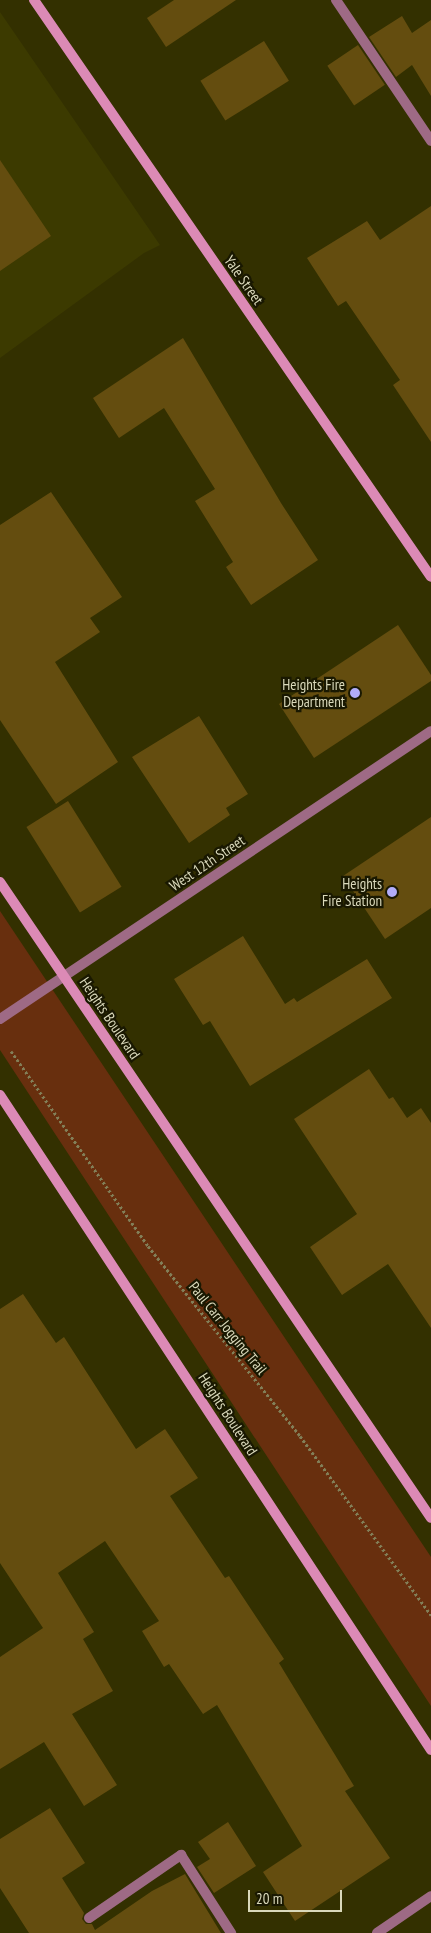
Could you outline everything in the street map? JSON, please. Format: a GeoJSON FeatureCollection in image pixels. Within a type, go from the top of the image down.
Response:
{"type":"FeatureCollection","features":[{"type":"Feature","properties":{"kind":"main road","name":"Yale Street"},"geometry":{"type":"LineString","coordinates":[[34,0],[431,577]]}},
{"type":"Feature","properties":{"kind":"main road","name":"Heights Boulevard"},"geometry":{"type":"LineString","coordinates":[[0,882],[431,1518]]}},
{"type":"Feature","properties":{"kind":"main road","name":"Heights Boulevard"},"geometry":{"type":"LineString","coordinates":[[0,1095],[431,1750]]}},
{"type":"Feature","properties":{"kind":"street"},"geometry":{"type":"LineString","coordinates":[[336,0],[431,141]]}},
{"type":"Feature","properties":{"kind":"street","name":"West 12th Street"},"geometry":{"type":"LineString","coordinates":[[0,1019],[431,731]]}},
{"type":"Feature","properties":{"kind":"street"},"geometry":{"type":"LineString","coordinates":[[89,1918],[181,1855],[231,1933]]}},
{"type":"Feature","properties":{"kind":"street"},"geometry":{"type":"LineString","coordinates":[[377,1933],[431,1896]]}},
{"type":"Feature","properties":{"kind":"path","name":"Paul Carr Jogging Trail"},"geometry":{"type":"LineString","coordinates":[[11,1052],[148,1246],[300,1436],[431,1615]]}},
{"type":"Feature","properties":{"kind":"shaded area"},"geometry":{"type":"Polygon","coordinates":[[[0,12],[160,245],[144,253],[0,358],[0,12]]]}},
{"type":"Feature","properties":{"kind":"shaded area"},"geometry":{"type":"Polygon","coordinates":[[[0,911],[431,1557],[431,1706],[0,1050],[0,911]]]}},
{"type":"Feature","properties":{"kind":"building"},"geometry":{"type":"Polygon","coordinates":[[[174,0],[236,0],[166,47],[147,18],[174,0]]]}},
{"type":"Feature","properties":{"kind":"building"},"geometry":{"type":"Polygon","coordinates":[[[402,16],[412,33],[431,20],[431,96],[412,65],[396,77],[369,37],[402,16]]]}},
{"type":"Feature","properties":{"kind":"building"},"geometry":{"type":"Polygon","coordinates":[[[264,41],[289,81],[225,121],[200,81],[264,41]]]}},
{"type":"Feature","properties":{"kind":"building"},"geometry":{"type":"Polygon","coordinates":[[[358,45],[385,85],[354,105],[327,66],[358,45]]]}},
{"type":"Feature","properties":{"kind":"building"},"geometry":{"type":"Polygon","coordinates":[[[0,160],[51,236],[0,271],[0,160]]]}},
{"type":"Feature","properties":{"kind":"building"},"geometry":{"type":"Polygon","coordinates":[[[431,206],[431,442],[393,385],[400,380],[346,301],[338,306],[307,258],[367,221],[380,240],[431,206]]]}},
{"type":"Feature","properties":{"kind":"building"},"geometry":{"type":"Polygon","coordinates":[[[183,338],[281,503],[318,560],[251,605],[226,567],[233,562],[195,501],[215,489],[164,408],[119,438],[93,398],[183,338]]]}},
{"type":"Feature","properties":{"kind":"building"},"geometry":{"type":"Polygon","coordinates":[[[51,492],[122,597],[90,618],[100,632],[55,662],[118,762],[56,804],[0,720],[0,525],[51,492]]]}},
{"type":"Feature","properties":{"kind":"building","name":"Heights Fire Department"},"geometry":{"type":"Polygon","coordinates":[[[398,625],[431,675],[431,681],[314,758],[279,704],[398,625]]]}},
{"type":"Feature","properties":{"kind":"building"},"geometry":{"type":"Polygon","coordinates":[[[199,716],[248,794],[226,808],[230,815],[189,843],[132,757],[199,716]]]}},
{"type":"Feature","properties":{"kind":"building"},"geometry":{"type":"Polygon","coordinates":[[[68,801],[122,887],[80,913],[26,827],[68,801]]]}},
{"type":"Feature","properties":{"kind":"building","name":"Heights Fire Station"},"geometry":{"type":"Polygon","coordinates":[[[431,817],[431,908],[385,939],[343,876],[431,817]]]}},
{"type":"Feature","properties":{"kind":"building"},"geometry":{"type":"Polygon","coordinates":[[[243,936],[285,1004],[294,998],[297,1002],[367,959],[392,998],[250,1086],[210,1021],[203,1025],[174,979],[243,936]]]}},
{"type":"Feature","properties":{"kind":"building"},"geometry":{"type":"Polygon","coordinates":[[[369,1069],[389,1099],[393,1097],[407,1118],[421,1108],[431,1123],[431,1328],[388,1264],[342,1295],[310,1247],[357,1214],[294,1119],[369,1069]]]}},
{"type":"Feature","properties":{"kind":"building"},"geometry":{"type":"Polygon","coordinates":[[[23,1294],[56,1343],[64,1337],[136,1449],[165,1429],[198,1478],[170,1496],[225,1578],[229,1576],[284,1659],[279,1663],[354,1786],[345,1791],[390,1858],[295,1921],[263,1872],[302,1846],[217,1705],[203,1714],[169,1664],[164,1667],[142,1631],[159,1621],[105,1541],[58,1573],[94,1632],[83,1639],[113,1691],[72,1714],[117,1785],[84,1806],[44,1742],[0,1769],[0,1657],[43,1628],[0,1563],[0,1309],[23,1294]]]}},
{"type":"Feature","properties":{"kind":"building"},"geometry":{"type":"Polygon","coordinates":[[[50,1808],[85,1863],[62,1878],[84,1913],[82,1919],[86,1924],[92,1924],[95,1930],[152,1891],[185,1874],[221,1933],[29,1933],[0,1888],[0,1839],[50,1808]]]}},
{"type":"Feature","properties":{"kind":"building"},"geometry":{"type":"Polygon","coordinates":[[[228,1822],[256,1866],[214,1893],[197,1867],[210,1859],[198,1842],[228,1822]]]}},
{"type":"Feature","properties":{"kind":"place","name":"Heights Fire Department"},"geometry":{"type":"Point","coordinates":[355,693]}},
{"type":"Feature","properties":{"kind":"place","name":"Heights Fire Station"},"geometry":{"type":"Point","coordinates":[392,892]}}]}
